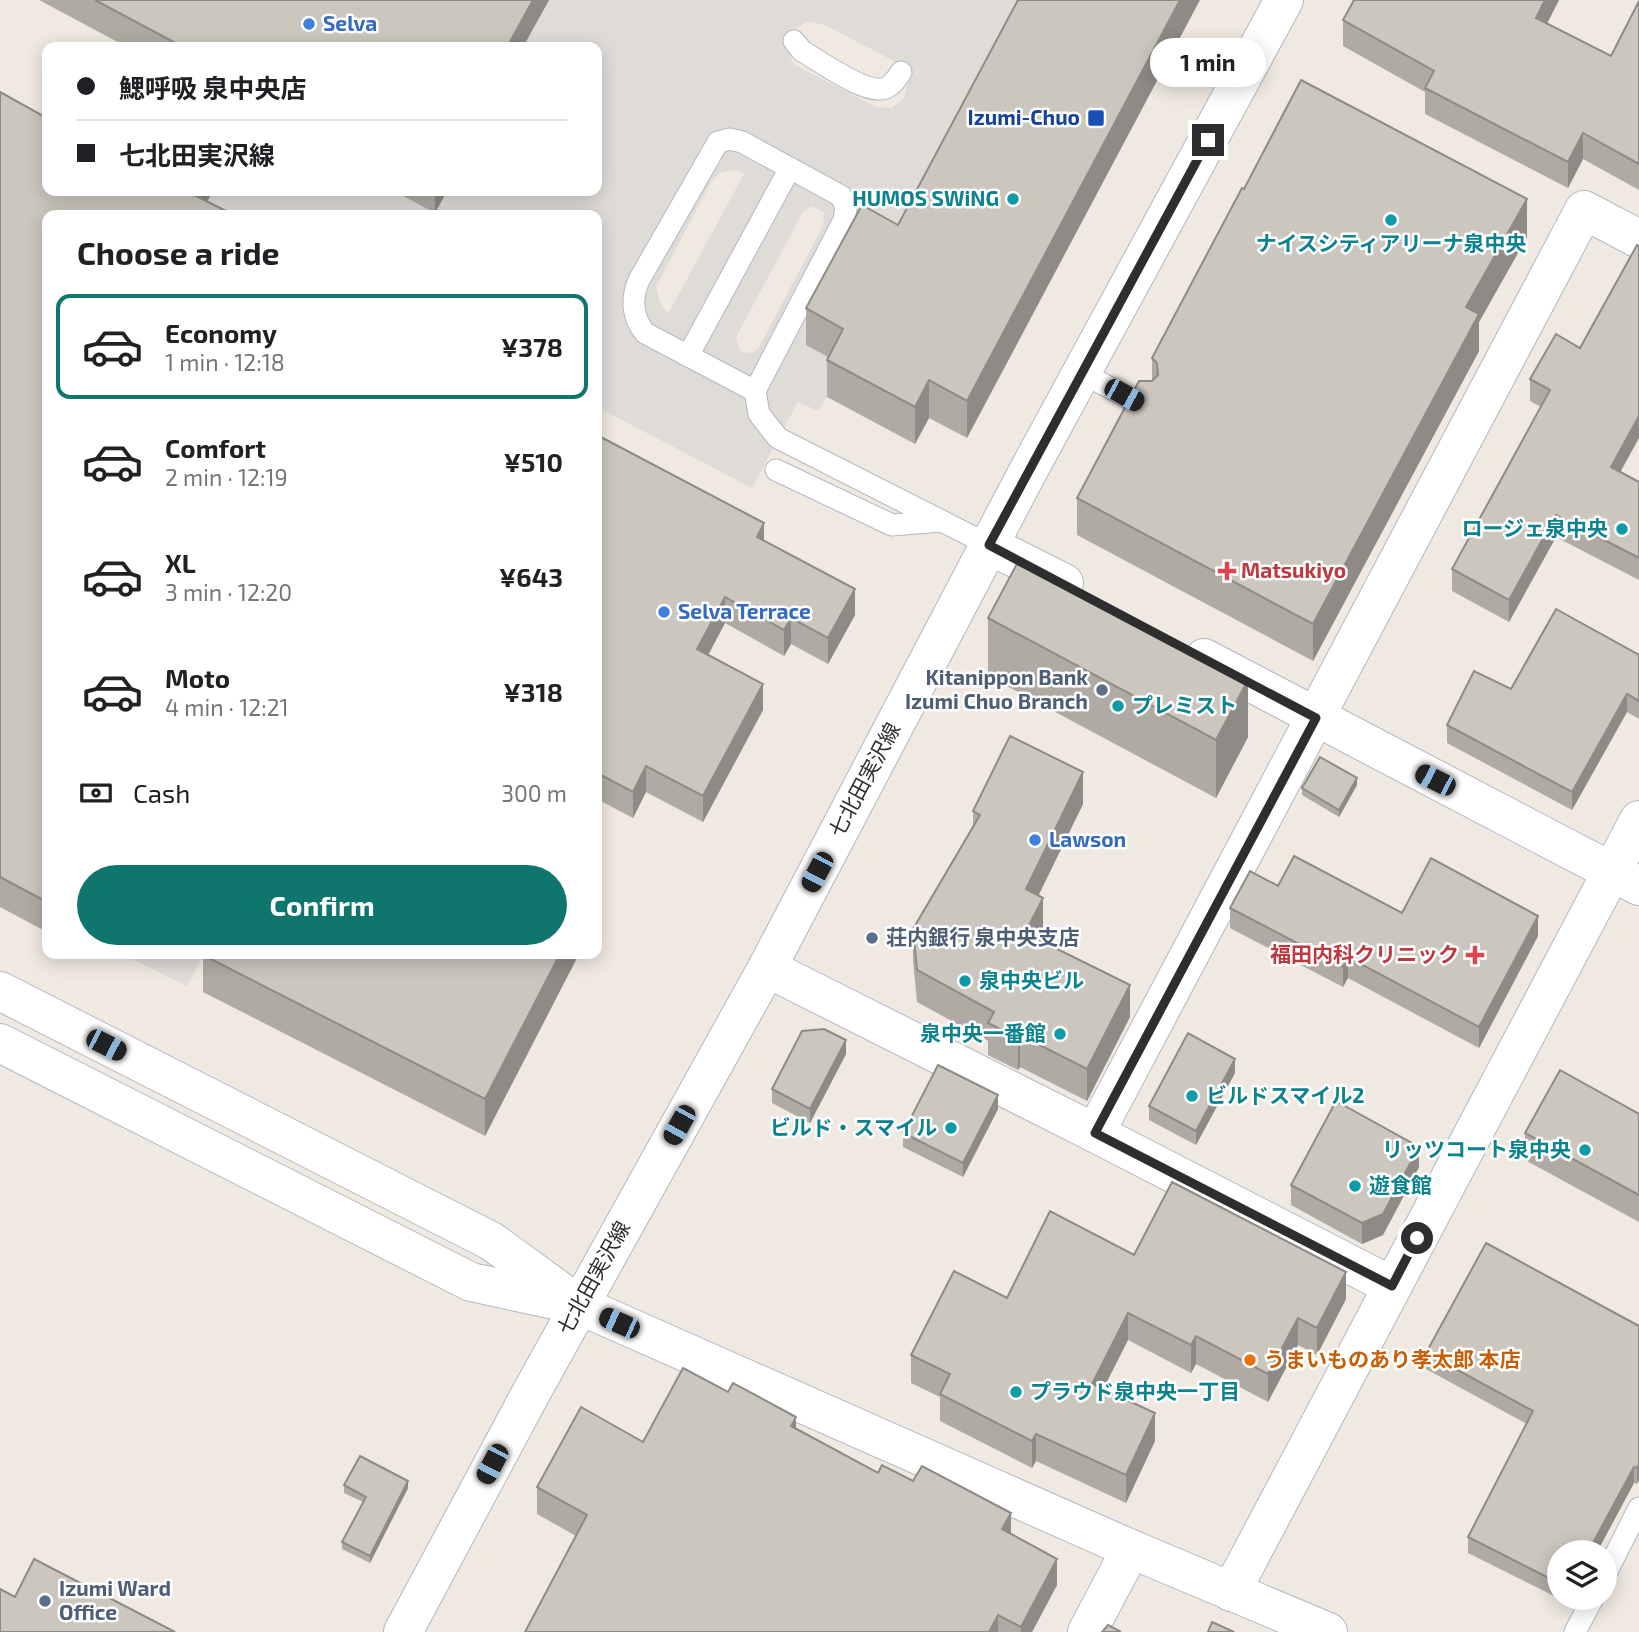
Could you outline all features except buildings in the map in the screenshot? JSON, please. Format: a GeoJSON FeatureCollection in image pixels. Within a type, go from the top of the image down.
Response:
{"type":"FeatureCollection","features":[{"type":"Feature","properties":{"kind":"street","name":"七北田実沢線"},"geometry":{"type":"LineString","coordinates":[[402,1632],[579,1305],[767,968],[989,545],[1284,0]]}},
{"type":"Feature","properties":{"kind":"street"},"geometry":{"type":"LineString","coordinates":[[1095,1133],[1584,210],[1639,239]]}},
{"type":"Feature","properties":{"kind":"street"},"geometry":{"type":"LineString","coordinates":[[989,545],[1099,602]]}},
{"type":"Feature","properties":{"kind":"street"},"geometry":{"type":"LineString","coordinates":[[1171,641],[1625,878]]}},
{"type":"Feature","properties":{"kind":"street"},"geometry":{"type":"LineString","coordinates":[[1231,1592],[1392,1286],[1625,878],[1639,820]]}},
{"type":"Feature","properties":{"kind":"street"},"geometry":{"type":"LineString","coordinates":[[767,968],[1392,1286]]}},
{"type":"Feature","properties":{"kind":"street"},"geometry":{"type":"LineString","coordinates":[[0,991],[491,1241],[579,1305]]}},
{"type":"Feature","properties":{"kind":"street"},"geometry":{"type":"LineString","coordinates":[[0,1043],[471,1282],[579,1305],[1131,1549],[1328,1632]]}},
{"type":"Feature","properties":{"kind":"street"},"geometry":{"type":"LineString","coordinates":[[1087,1632],[1131,1549]]}},
{"type":"Feature","properties":{"kind":"lane"},"geometry":{"type":"LineString","coordinates":[[794,41],[802,51],[868,89],[886,88],[901,72]]}},
{"type":"Feature","properties":{"kind":"lane"},"geometry":{"type":"LineString","coordinates":[[755,391],[645,332],[636,322],[634,292],[639,280],[718,142],[730,139],[742,142],[841,196],[846,208],[844,220],[755,391],[759,414],[778,438],[989,545]]}},
{"type":"Feature","properties":{"kind":"lane"},"geometry":{"type":"LineString","coordinates":[[688,356],[790,168]]}},
{"type":"Feature","properties":{"kind":"lane"},"geometry":{"type":"LineString","coordinates":[[1082,373],[1146,407]]}},
{"type":"Feature","properties":{"kind":"lane"},"geometry":{"type":"LineString","coordinates":[[776,470],[892,526],[941,521]]}},
{"type":"Feature","properties":{"kind":"lane"},"geometry":{"type":"LineString","coordinates":[[1617,1551],[1639,1508]]}},
{"type":"Feature","properties":{"kind":"lane"},"geometry":{"type":"LineString","coordinates":[[1576,1632],[1587,1610]]}},
{"type":"Feature","properties":{"kind":"shaded area"},"geometry":{"type":"Polygon","coordinates":[[[549,0],[1037,0],[827,397],[818,411],[798,402],[752,488],[602,410],[602,210],[436,210],[444,196],[602,196],[602,42],[526,42],[549,0]],[[806,22],[793,31],[787,45],[792,61],[797,66],[876,107],[892,108],[904,98],[908,81],[902,67],[823,24],[806,22]],[[735,170],[720,173],[711,182],[656,287],[660,303],[668,314],[744,174],[735,170]],[[813,206],[803,212],[736,337],[739,349],[744,353],[754,352],[759,347],[823,226],[824,213],[813,206]]]}},
{"type":"Feature","properties":{"kind":"shaded area"},"geometry":{"type":"Polygon","coordinates":[[[140,196],[404,196],[431,210],[165,210],[140,196]]]}},
{"type":"Feature","properties":{"kind":"shaded area"},"geometry":{"type":"Polygon","coordinates":[[[132,959],[201,959],[187,986],[132,959]]]}},
{"type":"Feature","properties":{"kind":"place","name":"Selva"},"geometry":{"type":"Point","coordinates":[309,24]}},
{"type":"Feature","properties":{"kind":"place","name":"Izumi-Chuo"},"geometry":{"type":"Point","coordinates":[1096,118]}},
{"type":"Feature","properties":{"kind":"place","name":"HUMOS SWiNG"},"geometry":{"type":"Point","coordinates":[1013,199]}},
{"type":"Feature","properties":{"kind":"place","name":"ナイスシティアリーナ泉中央"},"geometry":{"type":"Point","coordinates":[1391,220]}},
{"type":"Feature","properties":{"kind":"place","name":"ロージェ泉中央"},"geometry":{"type":"Point","coordinates":[1622,529]}},
{"type":"Feature","properties":{"kind":"place","name":"Matsukiyo"},"geometry":{"type":"Point","coordinates":[1227,571]}},
{"type":"Feature","properties":{"kind":"place","name":"Selva Terrace"},"geometry":{"type":"Point","coordinates":[664,612]}},
{"type":"Feature","properties":{"kind":"place","name":"Kitanippon Bank Izumi Chuo Branch"},"geometry":{"type":"Point","coordinates":[1102,690]}},
{"type":"Feature","properties":{"kind":"place","name":"プレミスト"},"geometry":{"type":"Point","coordinates":[1118,706]}},
{"type":"Feature","properties":{"kind":"place","name":"Lawson"},"geometry":{"type":"Point","coordinates":[1035,840]}},
{"type":"Feature","properties":{"kind":"place","name":"荘内銀行 泉中央支店"},"geometry":{"type":"Point","coordinates":[872,938]}},
{"type":"Feature","properties":{"kind":"place","name":"福田内科クリニック"},"geometry":{"type":"Point","coordinates":[1475,955]}},
{"type":"Feature","properties":{"kind":"place","name":"泉中央ビル"},"geometry":{"type":"Point","coordinates":[965,981]}},
{"type":"Feature","properties":{"kind":"place","name":"泉中央一番館"},"geometry":{"type":"Point","coordinates":[1060,1034]}},
{"type":"Feature","properties":{"kind":"place","name":"ビルドスマイル2"},"geometry":{"type":"Point","coordinates":[1192,1096]}},
{"type":"Feature","properties":{"kind":"place","name":"ビルド・スマイル"},"geometry":{"type":"Point","coordinates":[951,1128]}},
{"type":"Feature","properties":{"kind":"place","name":"リッツコート泉中央"},"geometry":{"type":"Point","coordinates":[1585,1150]}},
{"type":"Feature","properties":{"kind":"place","name":"遊食館"},"geometry":{"type":"Point","coordinates":[1355,1186]}},
{"type":"Feature","properties":{"kind":"place","name":"うまいものあり孝太郎 本店"},"geometry":{"type":"Point","coordinates":[1250,1360]}},
{"type":"Feature","properties":{"kind":"place","name":"プラウド泉中央一丁目"},"geometry":{"type":"Point","coordinates":[1016,1392]}},
{"type":"Feature","properties":{"kind":"place","name":"Izumi Ward Office"},"geometry":{"type":"Point","coordinates":[45,1601]}},
{"type":"Feature","properties":{"kind":"route"},"geometry":{"type":"LineString","coordinates":[[1208,140],[989,545],[1316,718],[1095,1133],[1392,1286],[1417,1238]]}}]}
